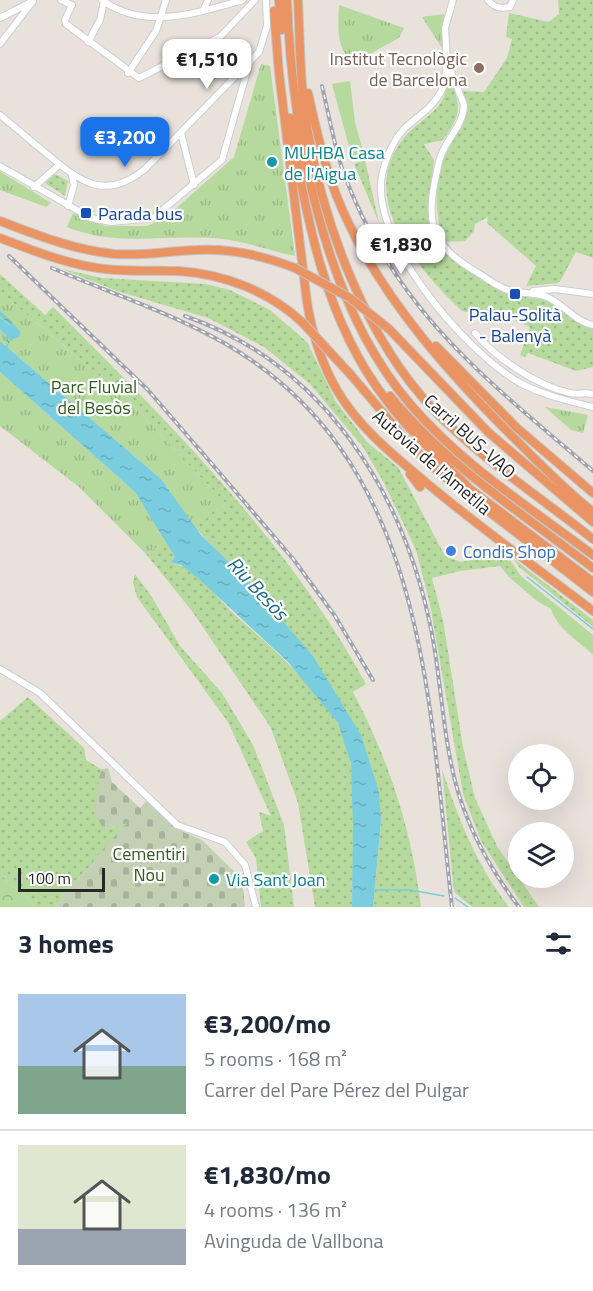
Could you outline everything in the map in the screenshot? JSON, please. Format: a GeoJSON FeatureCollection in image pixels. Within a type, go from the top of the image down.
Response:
{"type":"FeatureCollection","features":[{"type":"Feature","properties":{"kind":"highway"},"geometry":{"type":"LineString","coordinates":[[273,0],[283,57]]}},
{"type":"Feature","properties":{"kind":"highway"},"geometry":{"type":"LineString","coordinates":[[279,0],[283,57],[294,143],[304,197],[322,269],[340,323],[363,368],[408,427],[469,488]]}},
{"type":"Feature","properties":{"kind":"highway","name":"Carril BUS-VAO"},"geometry":{"type":"LineString","coordinates":[[286,0],[290,54],[306,157],[323,226],[355,321],[386,374],[427,423],[490,478],[593,555]]}},
{"type":"Feature","properties":{"kind":"highway"},"geometry":{"type":"LineString","coordinates":[[298,0],[306,118],[315,162],[330,218],[353,280],[381,339],[412,385],[455,431],[593,539]]}},
{"type":"Feature","properties":{"kind":"highway","name":"Autovia de l'Ametlla"},"geometry":{"type":"LineString","coordinates":[[274,11],[301,259],[315,338],[323,362],[343,400],[364,426],[399,460],[593,611]]}},
{"type":"Feature","properties":{"kind":"highway"},"geometry":{"type":"LineString","coordinates":[[303,75],[321,147],[340,204],[372,266],[457,379],[557,484],[593,512]]}},
{"type":"Feature","properties":{"kind":"highway"},"geometry":{"type":"LineString","coordinates":[[294,143],[322,241],[355,321]]}},
{"type":"Feature","properties":{"kind":"highway"},"geometry":{"type":"LineString","coordinates":[[0,221],[55,241],[104,253],[138,254],[220,250],[270,259],[295,268],[350,297],[389,329],[451,396],[535,474],[593,522]]}},
{"type":"Feature","properties":{"kind":"highway"},"geometry":{"type":"LineString","coordinates":[[0,237],[51,256],[95,267],[180,271],[218,277],[272,300],[303,323],[381,409],[411,446],[450,481],[593,592]]}},
{"type":"Feature","properties":{"kind":"highway"},"geometry":{"type":"LineString","coordinates":[[322,269],[357,349],[389,396],[429,439],[478,481],[593,568]]}},
{"type":"Feature","properties":{"kind":"highway"},"geometry":{"type":"LineString","coordinates":[[406,314],[502,415],[593,493]]}},
{"type":"Feature","properties":{"kind":"highway"},"geometry":{"type":"LineString","coordinates":[[381,409],[469,488],[593,582]]}},
{"type":"Feature","properties":{"kind":"highway"},"geometry":{"type":"LineString","coordinates":[[399,460],[420,487]]}},
{"type":"Feature","properties":{"kind":"highway"},"geometry":{"type":"LineString","coordinates":[[535,474],[557,484]]}},
{"type":"Feature","properties":{"kind":"highway"},"geometry":{"type":"LineString","coordinates":[[532,491],[593,546]]}},
{"type":"Feature","properties":{"kind":"highway"},"geometry":{"type":"LineString","coordinates":[[495,548],[511,549]]}},
{"type":"Feature","properties":{"kind":"street"},"geometry":{"type":"LineString","coordinates":[[3,17],[34,0]]}},
{"type":"Feature","properties":{"kind":"street"},"geometry":{"type":"LineString","coordinates":[[0,44],[34,0]]}},
{"type":"Feature","properties":{"kind":"street"},"geometry":{"type":"LineString","coordinates":[[61,0],[72,5],[66,18],[66,24],[131,75],[143,77],[214,41],[255,0]]}},
{"type":"Feature","properties":{"kind":"street"},"geometry":{"type":"LineString","coordinates":[[88,42],[100,20],[104,0],[129,13],[161,17],[203,11],[243,0]]}},
{"type":"Feature","properties":{"kind":"street"},"geometry":{"type":"LineString","coordinates":[[131,75],[147,48],[166,0]]}},
{"type":"Feature","properties":{"kind":"street"},"geometry":{"type":"LineString","coordinates":[[203,11],[208,0]]}},
{"type":"Feature","properties":{"kind":"street"},"geometry":{"type":"LineString","coordinates":[[0,166],[68,206],[103,222],[148,219],[158,214],[222,160],[243,75],[261,48],[267,26],[266,0]]}},
{"type":"Feature","properties":{"kind":"street"},"geometry":{"type":"LineString","coordinates":[[453,0],[445,28],[447,61],[440,94],[405,128],[387,157],[381,184],[385,218],[413,272],[432,298],[477,350],[521,383],[571,403],[593,407]]}},
{"type":"Feature","properties":{"kind":"street"},"geometry":{"type":"LineString","coordinates":[[488,0],[503,9],[510,7],[513,0]]}},
{"type":"Feature","properties":{"kind":"street"},"geometry":{"type":"LineString","coordinates":[[3,17],[12,19],[13,27]]}},
{"type":"Feature","properties":{"kind":"street"},"geometry":{"type":"LineString","coordinates":[[447,61],[464,105],[464,112],[460,127],[448,139],[438,163],[431,220],[437,238],[442,246],[470,268],[511,291],[547,297],[561,304],[584,322],[593,325]]}},
{"type":"Feature","properties":{"kind":"street"},"geometry":{"type":"LineString","coordinates":[[0,115],[72,176],[95,184],[124,182],[145,168],[243,75]]}},
{"type":"Feature","properties":{"kind":"street"},"geometry":{"type":"LineString","coordinates":[[180,133],[194,185]]}},
{"type":"Feature","properties":{"kind":"street"},"geometry":{"type":"LineString","coordinates":[[34,187],[59,165]]}},
{"type":"Feature","properties":{"kind":"street"},"geometry":{"type":"LineString","coordinates":[[68,206],[74,185],[72,176]]}},
{"type":"Feature","properties":{"kind":"street"},"geometry":{"type":"LineString","coordinates":[[526,292],[555,289],[593,294]]}},
{"type":"Feature","properties":{"kind":"street"},"geometry":{"type":"LineString","coordinates":[[475,333],[501,359],[530,375],[570,393],[593,394]]}},
{"type":"Feature","properties":{"kind":"street"},"geometry":{"type":"LineString","coordinates":[[0,669],[40,693],[182,826],[225,842],[237,852],[245,865],[256,907]]}},
{"type":"Feature","properties":{"kind":"green space"},"geometry":{"type":"Polygon","coordinates":[[[558,0],[593,0],[593,258],[576,252],[559,283],[526,286],[536,266],[487,223],[488,217],[475,224],[474,231],[465,241],[443,242],[437,213],[437,183],[445,152],[463,125],[465,106],[463,91],[484,92],[507,58],[512,39],[506,37],[509,13],[549,22],[559,14],[558,0]]]}},
{"type":"Feature","properties":{"kind":"green space"},"geometry":{"type":"Polygon","coordinates":[[[339,5],[404,28],[399,38],[353,63],[347,57],[341,44],[339,5]]]}},
{"type":"Feature","properties":{"kind":"green space"},"geometry":{"type":"Polygon","coordinates":[[[444,14],[442,48],[422,17],[444,14]]]}},
{"type":"Feature","properties":{"kind":"green space"},"geometry":{"type":"Polygon","coordinates":[[[261,64],[270,66],[295,256],[223,239],[105,237],[67,227],[73,213],[105,226],[147,226],[165,218],[234,157],[261,64]]]}},
{"type":"Feature","properties":{"kind":"green space"},"geometry":{"type":"Polygon","coordinates":[[[449,73],[456,94],[457,115],[443,140],[424,144],[434,160],[428,216],[434,240],[444,252],[487,283],[510,294],[546,300],[559,306],[570,318],[593,328],[593,367],[576,371],[528,353],[525,357],[520,355],[530,327],[497,312],[492,316],[462,311],[428,275],[398,232],[389,209],[386,185],[390,162],[403,139],[441,102],[446,91],[449,73]]]}},
{"type":"Feature","properties":{"kind":"green space"},"geometry":{"type":"Polygon","coordinates":[[[350,81],[355,122],[365,158],[353,161],[332,84],[350,81]]]}},
{"type":"Feature","properties":{"kind":"green space"},"geometry":{"type":"Polygon","coordinates":[[[365,160],[379,223],[354,164],[365,160]]]}},
{"type":"Feature","properties":{"kind":"green space"},"geometry":{"type":"Polygon","coordinates":[[[0,171],[51,203],[46,207],[0,190],[0,171]]]}},
{"type":"Feature","properties":{"kind":"green space"},"geometry":{"type":"Polygon","coordinates":[[[55,174],[68,181],[65,196],[45,183],[55,174]]]}},
{"type":"Feature","properties":{"kind":"green space"},"geometry":{"type":"Polygon","coordinates":[[[62,269],[102,278],[206,284],[230,290],[270,310],[307,342],[336,402],[368,443],[398,467],[445,556],[461,562],[499,554],[510,560],[521,576],[509,577],[500,566],[460,571],[432,578],[443,620],[463,747],[475,798],[497,846],[508,862],[508,882],[481,841],[463,794],[430,604],[416,550],[383,481],[363,447],[310,384],[264,347],[208,318],[117,291],[62,269]]]}},
{"type":"Feature","properties":{"kind":"green space"},"geometry":{"type":"Polygon","coordinates":[[[0,274],[45,315],[53,307],[140,394],[263,532],[335,631],[366,684],[353,692],[378,744],[397,796],[412,851],[421,907],[373,907],[381,821],[313,656],[192,524],[226,504],[129,401],[0,292],[0,274]]]}},
{"type":"Feature","properties":{"kind":"green space","name":"Parc Fluvial del Besòs"},"geometry":{"type":"Polygon","coordinates":[[[0,292],[129,401],[226,504],[192,524],[161,479],[0,341],[0,292]]]}},
{"type":"Feature","properties":{"kind":"green space","name":"Parc Fluvial del Besòs"},"geometry":{"type":"Polygon","coordinates":[[[0,372],[135,492],[166,541],[146,554],[79,487],[0,426],[0,372]]]}},
{"type":"Feature","properties":{"kind":"green space"},"geometry":{"type":"Polygon","coordinates":[[[545,407],[588,415],[583,433],[571,430],[545,407]]]}},
{"type":"Feature","properties":{"kind":"green space"},"geometry":{"type":"Polygon","coordinates":[[[166,541],[175,557],[170,562],[189,571],[206,584],[236,616],[303,679],[337,722],[345,739],[353,785],[352,907],[315,907],[298,803],[271,728],[192,611],[146,554],[166,541]]]}},
{"type":"Feature","properties":{"kind":"green space"},"geometry":{"type":"Polygon","coordinates":[[[514,559],[593,620],[593,627],[519,567],[514,559]]]}},
{"type":"Feature","properties":{"kind":"green space"},"geometry":{"type":"Polygon","coordinates":[[[135,574],[152,597],[180,646],[222,693],[253,745],[284,825],[294,907],[261,907],[256,858],[246,842],[263,831],[259,812],[271,816],[228,722],[137,597],[133,583],[135,574]]]}},
{"type":"Feature","properties":{"kind":"green space"},"geometry":{"type":"Polygon","coordinates":[[[521,576],[593,635],[593,655],[563,629],[551,609],[537,601],[509,577],[521,576]]]}},
{"type":"Feature","properties":{"kind":"green space"},"geometry":{"type":"Polygon","coordinates":[[[28,697],[84,748],[86,760],[101,769],[95,806],[112,828],[129,821],[95,862],[61,895],[62,899],[55,907],[35,907],[27,897],[0,877],[0,721],[28,697]]]}},
{"type":"Feature","properties":{"kind":"green space","name":"Cementiri Nou"},"geometry":{"type":"Polygon","coordinates":[[[108,768],[112,782],[140,808],[146,801],[177,829],[202,840],[242,879],[245,907],[55,907],[62,899],[61,895],[94,863],[92,862],[127,823],[104,830],[94,811],[101,769],[108,768]]]}},
{"type":"Feature","properties":{"kind":"green space"},"geometry":{"type":"Polygon","coordinates":[[[442,769],[478,858],[509,907],[472,907],[454,892],[442,769]]]}},
{"type":"Feature","properties":{"kind":"green space"},"geometry":{"type":"Polygon","coordinates":[[[0,877],[27,897],[35,907],[0,907],[0,877]]]}},
{"type":"Feature","properties":{"kind":"green space"},"geometry":{"type":"Polygon","coordinates":[[[512,888],[526,888],[539,907],[524,907],[512,888]]]}},
{"type":"Feature","properties":{"kind":"water"},"geometry":{"type":"Polygon","coordinates":[[[0,310],[21,332],[19,337],[11,340],[0,329],[0,318],[14,329],[0,316],[0,310]]]}},
{"type":"Feature","properties":{"kind":"water"},"geometry":{"type":"Polygon","coordinates":[[[0,331],[10,342],[7,347],[161,479],[201,535],[249,582],[313,656],[361,735],[379,792],[381,821],[373,907],[352,907],[351,764],[338,723],[288,662],[200,580],[181,565],[170,562],[175,557],[135,492],[0,372],[0,341],[6,346],[8,343],[0,331]]]}},
{"type":"Feature","properties":{"kind":"waterway"},"geometry":{"type":"LineString","coordinates":[[527,577],[593,629]]}},
{"type":"Feature","properties":{"kind":"waterway"},"geometry":{"type":"LineString","coordinates":[[373,890],[410,890],[444,896]]}},
{"type":"Feature","properties":{"kind":"waterway"},"geometry":{"type":"LineString","coordinates":[[455,898],[468,907]]}},
{"type":"Feature","properties":{"kind":"railway"},"geometry":{"type":"LineString","coordinates":[[322,86],[344,174],[365,223],[390,266],[417,304],[448,340],[516,405],[593,471]]}},
{"type":"Feature","properties":{"kind":"railway"},"geometry":{"type":"LineString","coordinates":[[9,256],[148,390],[218,471],[294,560],[335,616],[373,680]]}},
{"type":"Feature","properties":{"kind":"railway"},"geometry":{"type":"LineString","coordinates":[[52,268],[194,327],[239,352],[302,402],[349,461],[384,528],[408,600],[425,676],[436,753],[452,907]]}},
{"type":"Feature","properties":{"kind":"railway"},"geometry":{"type":"LineString","coordinates":[[185,316],[235,338],[279,367],[318,401],[351,441],[379,485],[402,532],[419,582],[432,634],[449,755],[459,795],[484,854],[519,907]]}},
{"type":"Feature","properties":{"kind":"place","name":"Institut Tecnològic de Barcelona"},"geometry":{"type":"Point","coordinates":[479,68]}},
{"type":"Feature","properties":{"kind":"place","name":"MUHBA Casa de l'Aigua"},"geometry":{"type":"Point","coordinates":[272,162]}},
{"type":"Feature","properties":{"kind":"place","name":"Parada bus"},"geometry":{"type":"Point","coordinates":[86,213]}},
{"type":"Feature","properties":{"kind":"place","name":"Palau-Solità - Balenyà"},"geometry":{"type":"Point","coordinates":[515,294]}},
{"type":"Feature","properties":{"kind":"place","name":"Condis Shop"},"geometry":{"type":"Point","coordinates":[451,551]}},
{"type":"Feature","properties":{"kind":"place","name":"Via Sant Joan"},"geometry":{"type":"Point","coordinates":[214,879]}},
{"type":"Feature","properties":{"kind":"water label","name":"Riu Besòs"},"geometry":{"type":"Point","coordinates":[258,588]}}]}
